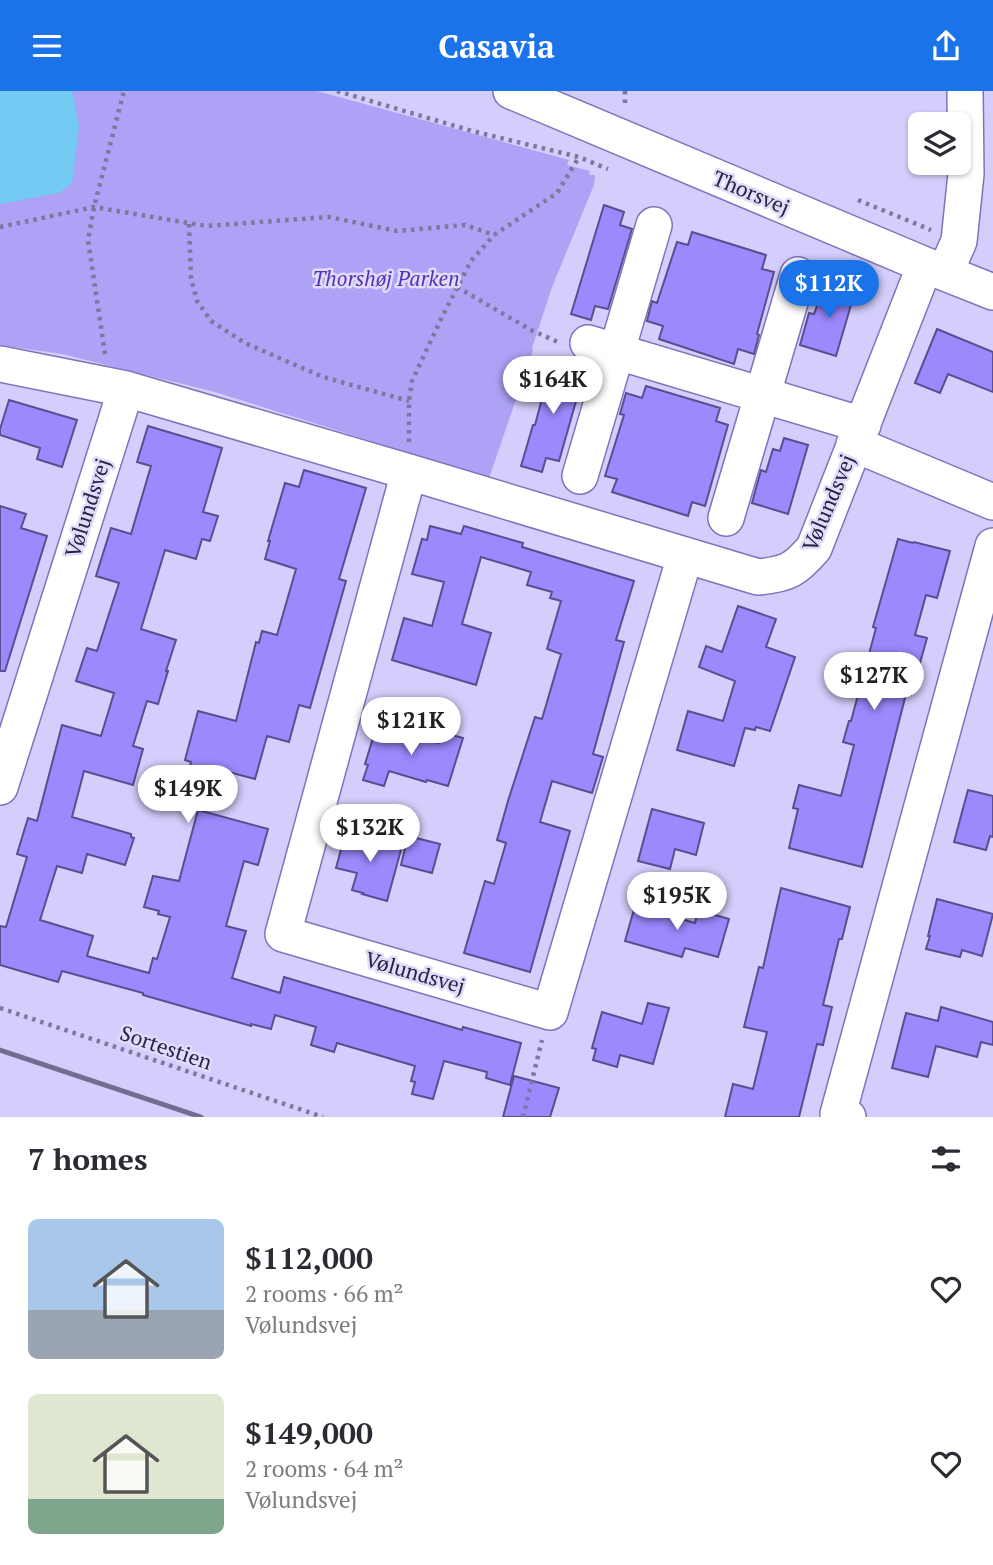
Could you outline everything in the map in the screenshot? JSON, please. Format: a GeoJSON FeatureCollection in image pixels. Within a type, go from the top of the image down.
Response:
{"type":"FeatureCollection","features":[{"type":"Feature","properties":{"kind":"street","name":"Thorsvej"},"geometry":{"type":"LineString","coordinates":[[511,91],[993,292]]}},
{"type":"Feature","properties":{"kind":"street","name":"Vølundsvej"},"geometry":{"type":"LineString","coordinates":[[0,365],[118,388],[758,577],[780,575],[800,565],[814,548],[858,434],[935,269],[958,241],[966,174],[965,91]]}},
{"type":"Feature","properties":{"kind":"street"},"geometry":{"type":"LineString","coordinates":[[580,476],[602,348],[654,225]]}},
{"type":"Feature","properties":{"kind":"street"},"geometry":{"type":"LineString","coordinates":[[726,518],[798,275]]}},
{"type":"Feature","properties":{"kind":"street","name":"Vølundsvej"},"geometry":{"type":"LineString","coordinates":[[602,348],[762,395],[858,434],[993,502]]}},
{"type":"Feature","properties":{"kind":"street","name":"Vølundsvej"},"geometry":{"type":"LineString","coordinates":[[0,787],[118,388]]}},
{"type":"Feature","properties":{"kind":"street","name":"Vølundsvej"},"geometry":{"type":"LineString","coordinates":[[409,472],[283,934],[550,1012]]}},
{"type":"Feature","properties":{"kind":"street"},"geometry":{"type":"LineString","coordinates":[[848,1117],[838,1114],[993,545]]}},
{"type":"Feature","properties":{"kind":"street"},"geometry":{"type":"LineString","coordinates":[[550,1012],[685,556]]}},
{"type":"Feature","properties":{"kind":"path"},"geometry":{"type":"LineString","coordinates":[[118,388],[88,240],[124,91]]}},
{"type":"Feature","properties":{"kind":"path"},"geometry":{"type":"LineString","coordinates":[[337,91],[472,131],[579,157],[618,173]]}},
{"type":"Feature","properties":{"kind":"path"},"geometry":{"type":"LineString","coordinates":[[625,91],[625,105]]}},
{"type":"Feature","properties":{"kind":"path"},"geometry":{"type":"LineString","coordinates":[[409,472],[409,401],[412,381],[471,261],[494,235],[558,193],[579,157]]}},
{"type":"Feature","properties":{"kind":"path"},"geometry":{"type":"LineString","coordinates":[[0,227],[94,207],[206,226],[329,217],[397,230],[465,225],[494,235]]}},
{"type":"Feature","properties":{"kind":"path"},"geometry":{"type":"LineString","coordinates":[[189,224],[191,278],[197,301],[211,321],[244,343],[323,377],[409,401]]}},
{"type":"Feature","properties":{"kind":"path"},"geometry":{"type":"LineString","coordinates":[[457,287],[531,330],[571,347],[602,348]]}},
{"type":"Feature","properties":{"kind":"path","name":"Sortestien"},"geometry":{"type":"LineString","coordinates":[[0,1008],[323,1117]]}},
{"type":"Feature","properties":{"kind":"path"},"geometry":{"type":"LineString","coordinates":[[523,1117],[550,1012]]}},
{"type":"Feature","properties":{"kind":"green space","name":"Thorshøj Parken"},"geometry":{"type":"Polygon","coordinates":[[[0,91],[317,91],[569,160],[567,165],[590,171],[589,175],[595,175],[594,185],[552,287],[489,478],[215,392],[62,354],[0,345],[0,91]]]}},
{"type":"Feature","properties":{"kind":"water"},"geometry":{"type":"Polygon","coordinates":[[[0,91],[72,91],[79,126],[72,183],[59,193],[0,204],[0,91]]]}},
{"type":"Feature","properties":{"kind":"building"},"geometry":{"type":"Polygon","coordinates":[[[604,205],[624,212],[620,225],[632,229],[608,309],[595,306],[591,320],[571,314],[604,205]]]}},
{"type":"Feature","properties":{"kind":"building"},"geometry":{"type":"Polygon","coordinates":[[[692,232],[766,255],[762,269],[774,272],[754,354],[738,349],[734,364],[659,339],[663,326],[647,321],[652,301],[657,303],[677,242],[688,245],[692,232]]]}},
{"type":"Feature","properties":{"kind":"building"},"geometry":{"type":"Polygon","coordinates":[[[832,281],[856,288],[836,356],[800,345],[809,313],[814,314],[822,292],[828,293],[832,281]]]}},
{"type":"Feature","properties":{"kind":"building"},"geometry":{"type":"Polygon","coordinates":[[[937,329],[993,352],[993,392],[948,374],[940,393],[915,383],[937,329]]]}},
{"type":"Feature","properties":{"kind":"building"},"geometry":{"type":"Polygon","coordinates":[[[553,357],[574,363],[570,377],[582,380],[559,461],[546,458],[542,472],[521,466],[553,357]]]}},
{"type":"Feature","properties":{"kind":"building"},"geometry":{"type":"Polygon","coordinates":[[[646,386],[720,408],[716,421],[728,425],[705,506],[692,502],[688,516],[612,492],[617,479],[605,476],[624,415],[620,414],[626,393],[642,398],[646,386]]]}},
{"type":"Feature","properties":{"kind":"building"},"geometry":{"type":"Polygon","coordinates":[[[9,400],[77,420],[62,467],[37,459],[40,448],[0,435],[9,400]]]}},
{"type":"Feature","properties":{"kind":"building"},"geometry":{"type":"Polygon","coordinates":[[[148,426],[222,448],[203,512],[218,516],[210,541],[202,539],[196,559],[165,550],[141,629],[176,640],[158,704],[147,701],[133,746],[143,749],[133,785],[84,771],[72,817],[131,834],[134,838],[125,865],[87,854],[82,873],[57,866],[40,920],[93,936],[87,956],[149,973],[153,958],[157,959],[170,917],[144,907],[153,876],[179,881],[198,810],[268,829],[258,865],[244,861],[226,926],[246,931],[232,978],[280,993],[284,977],[462,1030],[463,1027],[521,1043],[510,1085],[486,1078],[487,1072],[444,1061],[433,1099],[412,1094],[415,1082],[411,1081],[415,1066],[337,1043],[334,1052],[311,1045],[316,1027],[275,1015],[271,1029],[251,1026],[62,971],[58,982],[0,965],[0,926],[6,927],[27,857],[17,854],[28,818],[37,821],[62,725],[101,736],[114,693],[76,681],[87,648],[97,651],[119,583],[96,576],[111,528],[131,534],[151,466],[137,462],[148,426]]]}},
{"type":"Feature","properties":{"kind":"building"},"geometry":{"type":"Polygon","coordinates":[[[784,438],[808,445],[788,514],[752,503],[761,470],[766,472],[773,449],[780,451],[784,438]]]}},
{"type":"Feature","properties":{"kind":"building"},"geometry":{"type":"Polygon","coordinates":[[[304,470],[366,488],[339,579],[346,581],[310,708],[299,705],[289,742],[267,736],[255,779],[225,771],[214,810],[180,801],[191,762],[185,760],[198,711],[236,721],[256,642],[259,643],[262,631],[277,635],[296,569],[265,559],[285,483],[299,487],[304,470]]]}},
{"type":"Feature","properties":{"kind":"building"},"geometry":{"type":"Polygon","coordinates":[[[0,506],[26,514],[21,528],[47,536],[5,671],[0,671],[0,506]]]}},
{"type":"Feature","properties":{"kind":"building"},"geometry":{"type":"Polygon","coordinates":[[[430,526],[461,534],[464,526],[523,543],[522,547],[634,581],[616,640],[624,642],[593,754],[603,757],[592,793],[552,781],[540,822],[570,831],[530,972],[464,953],[485,881],[494,884],[506,843],[497,840],[508,801],[535,717],[542,719],[561,654],[547,649],[561,601],[550,598],[552,592],[527,585],[531,572],[481,557],[462,624],[491,633],[476,685],[392,660],[404,618],[432,626],[444,582],[412,574],[422,539],[427,540],[430,526]]]}},
{"type":"Feature","properties":{"kind":"building"},"geometry":{"type":"Polygon","coordinates":[[[898,539],[950,551],[937,598],[926,595],[915,635],[927,638],[911,695],[906,694],[862,867],[789,848],[798,809],[793,808],[799,785],[841,796],[854,745],[843,742],[851,721],[876,628],[873,627],[898,539]]]}},
{"type":"Feature","properties":{"kind":"building"},"geometry":{"type":"Polygon","coordinates":[[[738,606],[776,619],[766,647],[795,657],[770,731],[756,727],[755,730],[745,728],[734,766],[677,750],[688,711],[723,721],[735,681],[699,667],[706,646],[722,652],[738,606]]]}},
{"type":"Feature","properties":{"kind":"building"},"geometry":{"type":"Polygon","coordinates":[[[377,725],[438,743],[441,732],[463,738],[448,786],[389,771],[384,786],[363,780],[377,725]]]}},
{"type":"Feature","properties":{"kind":"building"},"geometry":{"type":"Polygon","coordinates":[[[968,790],[993,796],[993,837],[990,836],[986,850],[954,842],[968,790]]]}},
{"type":"Feature","properties":{"kind":"building"},"geometry":{"type":"Polygon","coordinates":[[[652,809],[704,823],[696,855],[675,849],[670,869],[638,861],[652,809]]]}},
{"type":"Feature","properties":{"kind":"building"},"geometry":{"type":"Polygon","coordinates":[[[346,831],[402,846],[387,901],[352,890],[357,873],[336,868],[346,831]]]}},
{"type":"Feature","properties":{"kind":"building"},"geometry":{"type":"Polygon","coordinates":[[[408,836],[440,844],[432,873],[401,865],[408,836]]]}},
{"type":"Feature","properties":{"kind":"building"},"geometry":{"type":"Polygon","coordinates":[[[781,888],[850,907],[842,939],[839,939],[823,1005],[832,1007],[823,1045],[817,1044],[799,1117],[725,1117],[733,1084],[753,1089],[767,1032],[744,1027],[759,967],[763,968],[781,888]]]}},
{"type":"Feature","properties":{"kind":"building"},"geometry":{"type":"Polygon","coordinates":[[[937,899],[993,914],[982,956],[962,950],[960,957],[926,949],[937,899]]]}},
{"type":"Feature","properties":{"kind":"building"},"geometry":{"type":"Polygon","coordinates":[[[635,906],[695,923],[698,910],[729,919],[718,957],[685,948],[682,957],[625,941],[635,906]]]}},
{"type":"Feature","properties":{"kind":"building"},"geometry":{"type":"Polygon","coordinates":[[[648,1003],[669,1008],[653,1064],[620,1055],[617,1067],[593,1060],[596,1049],[592,1048],[602,1012],[642,1024],[648,1003]]]}},
{"type":"Feature","properties":{"kind":"building"},"geometry":{"type":"Polygon","coordinates":[[[941,1007],[993,1022],[993,1045],[981,1042],[977,1057],[936,1046],[928,1077],[892,1068],[906,1013],[938,1021],[941,1007]]]}},
{"type":"Feature","properties":{"kind":"building"},"geometry":{"type":"Polygon","coordinates":[[[514,1076],[559,1088],[550,1117],[503,1117],[514,1076]]]}},
{"type":"Feature","properties":{"kind":"railway"},"geometry":{"type":"LineString","coordinates":[[0,1050],[201,1117]]}}]}
